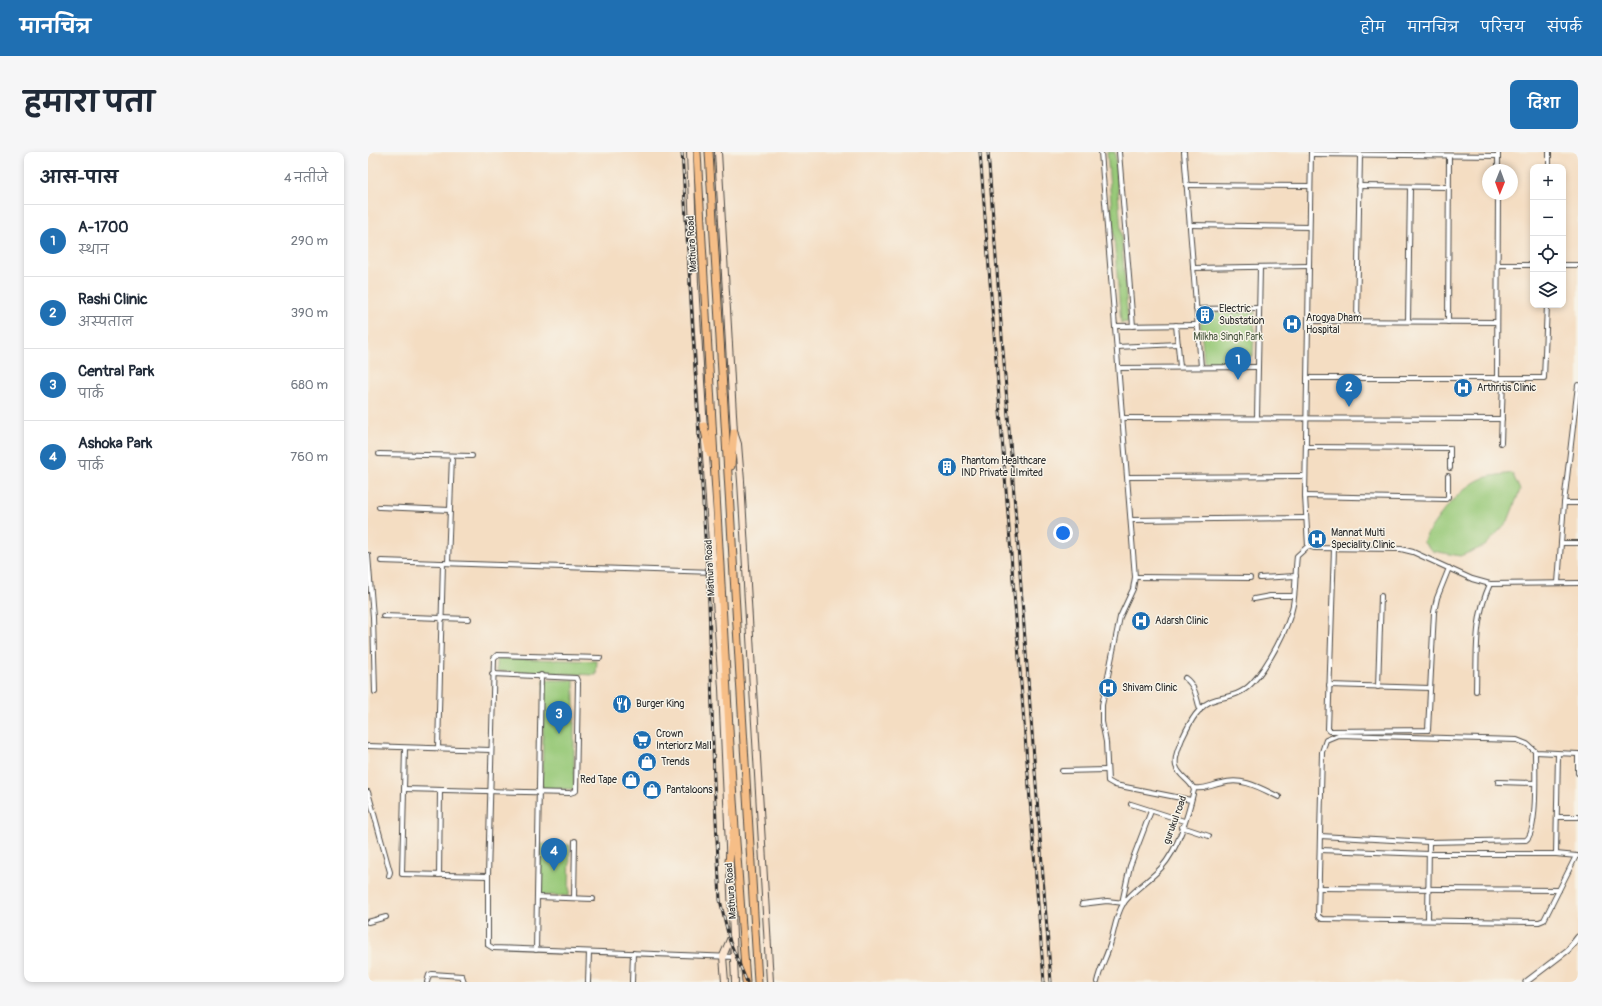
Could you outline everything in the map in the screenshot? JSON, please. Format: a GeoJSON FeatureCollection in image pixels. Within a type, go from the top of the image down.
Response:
{"type":"FeatureCollection","features":[{"type":"Feature","properties":{"kind":"highway"},"geometry":{"type":"LineString","coordinates":[[709,152],[758,982]]}},
{"type":"Feature","properties":{"kind":"highway","name":"Mathura Road"},"geometry":{"type":"LineString","coordinates":[[691,153],[712,434],[746,982]]}},
{"type":"Feature","properties":{"kind":"highway"},"geometry":{"type":"LineString","coordinates":[[704,426],[714,471]]}},
{"type":"Feature","properties":{"kind":"highway"},"geometry":{"type":"LineString","coordinates":[[729,484],[734,432]]}},
{"type":"Feature","properties":{"kind":"highway"},"geometry":{"type":"LineString","coordinates":[[729,861],[735,820]]}},
{"type":"Feature","properties":{"kind":"main road"},"geometry":{"type":"LineString","coordinates":[[718,152],[734,432],[738,444],[741,481],[770,982]]}},
{"type":"Feature","properties":{"kind":"main road"},"geometry":{"type":"LineString","coordinates":[[722,152],[725,194],[723,238]]}},
{"type":"Feature","properties":{"kind":"main road"},"geometry":{"type":"LineString","coordinates":[[691,153],[704,426],[723,722],[735,982]]}},
{"type":"Feature","properties":{"kind":"main road","name":"Mathura Road"},"geometry":{"type":"LineString","coordinates":[[725,982],[723,956],[733,933]]}},
{"type":"Feature","properties":{"kind":"street"},"geometry":{"type":"LineString","coordinates":[[1101,152],[1135,577],[1133,589],[1123,609],[1118,625],[1102,705],[1102,722],[1106,742],[1108,781],[1115,785],[1191,800]]}},
{"type":"Feature","properties":{"kind":"street"},"geometry":{"type":"LineString","coordinates":[[1119,152],[1133,326]]}},
{"type":"Feature","properties":{"kind":"street"},"geometry":{"type":"LineString","coordinates":[[1184,152],[1201,367]]}},
{"type":"Feature","properties":{"kind":"street"},"geometry":{"type":"LineString","coordinates":[[1549,152],[1549,164]]}},
{"type":"Feature","properties":{"kind":"street"},"geometry":{"type":"LineString","coordinates":[[1498,154],[1449,156],[1311,153],[1305,476],[1305,518],[1308,546],[1314,548],[1401,549],[1413,552],[1472,579],[1490,584],[1578,583]]}},
{"type":"Feature","properties":{"kind":"street"},"geometry":{"type":"LineString","coordinates":[[1357,321],[1360,155]]}},
{"type":"Feature","properties":{"kind":"street"},"geometry":{"type":"LineString","coordinates":[[1448,322],[1449,156]]}},
{"type":"Feature","properties":{"kind":"street"},"geometry":{"type":"LineString","coordinates":[[1186,185],[1310,186]]}},
{"type":"Feature","properties":{"kind":"street"},"geometry":{"type":"LineString","coordinates":[[1359,186],[1449,187]]}},
{"type":"Feature","properties":{"kind":"street"},"geometry":{"type":"LineString","coordinates":[[1408,321],[1410,187]]}},
{"type":"Feature","properties":{"kind":"street"},"geometry":{"type":"LineString","coordinates":[[1497,378],[1498,200]]}},
{"type":"Feature","properties":{"kind":"street"},"geometry":{"type":"LineString","coordinates":[[1190,226],[1309,227]]}},
{"type":"Feature","properties":{"kind":"street"},"geometry":{"type":"LineString","coordinates":[[1498,265],[1530,265]]}},
{"type":"Feature","properties":{"kind":"street"},"geometry":{"type":"LineString","coordinates":[[1566,265],[1578,265]]}},
{"type":"Feature","properties":{"kind":"street"},"geometry":{"type":"LineString","coordinates":[[1193,268],[1309,266]]}},
{"type":"Feature","properties":{"kind":"street"},"geometry":{"type":"LineString","coordinates":[[1257,418],[1260,267]]}},
{"type":"Feature","properties":{"kind":"street"},"geometry":{"type":"LineString","coordinates":[[1196,309],[1259,308]]}},
{"type":"Feature","properties":{"kind":"street"},"geometry":{"type":"LineString","coordinates":[[1307,378],[1503,379],[1545,377],[1547,308]]}},
{"type":"Feature","properties":{"kind":"street"},"geometry":{"type":"LineString","coordinates":[[1308,321],[1498,322]]}},
{"type":"Feature","properties":{"kind":"street"},"geometry":{"type":"LineString","coordinates":[[1176,325],[1180,367]]}},
{"type":"Feature","properties":{"kind":"street"},"geometry":{"type":"LineString","coordinates":[[1116,326],[1197,325]]}},
{"type":"Feature","properties":{"kind":"street"},"geometry":{"type":"LineString","coordinates":[[1117,347],[1178,344]]}},
{"type":"Feature","properties":{"kind":"street"},"geometry":{"type":"LineString","coordinates":[[1119,368],[1258,367]]}},
{"type":"Feature","properties":{"kind":"street"},"geometry":{"type":"LineString","coordinates":[[1501,444],[1503,379]]}},
{"type":"Feature","properties":{"kind":"street"},"geometry":{"type":"LineString","coordinates":[[1558,583],[1564,503],[1578,385]]}},
{"type":"Feature","properties":{"kind":"street"},"geometry":{"type":"LineString","coordinates":[[1123,418],[1257,418],[1306,420],[1502,419]]}},
{"type":"Feature","properties":{"kind":"street"},"geometry":{"type":"LineString","coordinates":[[1306,447],[1450,448],[1450,468]]}},
{"type":"Feature","properties":{"kind":"street"},"geometry":{"type":"LineString","coordinates":[[379,454],[472,456]]}},
{"type":"Feature","properties":{"kind":"street"},"geometry":{"type":"LineString","coordinates":[[438,748],[442,618],[450,510],[452,456]]}},
{"type":"Feature","properties":{"kind":"street"},"geometry":{"type":"LineString","coordinates":[[1128,477],[1305,476]]}},
{"type":"Feature","properties":{"kind":"street"},"geometry":{"type":"LineString","coordinates":[[1305,496],[1446,499],[1448,497],[1448,476]]}},
{"type":"Feature","properties":{"kind":"street"},"geometry":{"type":"LineString","coordinates":[[1564,503],[1578,503]]}},
{"type":"Feature","properties":{"kind":"street"},"geometry":{"type":"LineString","coordinates":[[379,507],[450,510]]}},
{"type":"Feature","properties":{"kind":"street"},"geometry":{"type":"LineString","coordinates":[[1131,520],[1305,518]]}},
{"type":"Feature","properties":{"kind":"street"},"geometry":{"type":"LineString","coordinates":[[1561,543],[1578,543]]}},
{"type":"Feature","properties":{"kind":"street","name":"gurukul road"},"geometry":{"type":"LineString","coordinates":[[1098,982],[1100,967],[1110,946],[1123,903],[1161,867],[1175,845],[1182,827],[1194,788],[1180,775],[1176,764],[1176,759],[1183,737],[1191,721],[1200,710],[1213,700],[1239,693],[1255,679],[1287,622],[1294,596],[1297,556],[1308,546]]}},
{"type":"Feature","properties":{"kind":"street"},"geometry":{"type":"LineString","coordinates":[[1334,548],[1328,729],[1332,732],[1427,731],[1435,606],[1449,568]]}},
{"type":"Feature","properties":{"kind":"street"},"geometry":{"type":"LineString","coordinates":[[368,555],[373,617],[375,692]]}},
{"type":"Feature","properties":{"kind":"street"},"geometry":{"type":"LineString","coordinates":[[381,561],[714,572]]}},
{"type":"Feature","properties":{"kind":"street"},"geometry":{"type":"LineString","coordinates":[[1260,578],[1296,576]]}},
{"type":"Feature","properties":{"kind":"street"},"geometry":{"type":"LineString","coordinates":[[1135,577],[1250,578]]}},
{"type":"Feature","properties":{"kind":"street"},"geometry":{"type":"LineString","coordinates":[[1476,691],[1478,618],[1484,597],[1490,584]]}},
{"type":"Feature","properties":{"kind":"street"},"geometry":{"type":"LineString","coordinates":[[1254,599],[1270,596],[1294,596]]}},
{"type":"Feature","properties":{"kind":"street"},"geometry":{"type":"LineString","coordinates":[[1378,687],[1381,596]]}},
{"type":"Feature","properties":{"kind":"street"},"geometry":{"type":"LineString","coordinates":[[383,616],[469,619]]}},
{"type":"Feature","properties":{"kind":"street"},"geometry":{"type":"LineString","coordinates":[[600,658],[497,655],[493,660],[489,791],[488,946],[494,948],[536,950],[734,957]]}},
{"type":"Feature","properties":{"kind":"street"},"geometry":{"type":"LineString","coordinates":[[404,789],[573,793],[577,788],[577,679],[574,677],[541,675],[492,674]]}},
{"type":"Feature","properties":{"kind":"street"},"geometry":{"type":"LineString","coordinates":[[536,950],[541,675]]}},
{"type":"Feature","properties":{"kind":"street"},"geometry":{"type":"LineString","coordinates":[[1185,678],[1191,683],[1200,710]]}},
{"type":"Feature","properties":{"kind":"street"},"geometry":{"type":"LineString","coordinates":[[1330,685],[1430,688]]}},
{"type":"Feature","properties":{"kind":"street"},"geometry":{"type":"LineString","coordinates":[[1320,850],[1429,854],[1556,854],[1577,857],[1544,920],[1539,922],[1322,919],[1318,916],[1322,752],[1324,743],[1330,737],[1338,736],[1517,740],[1527,744],[1535,752],[1578,754],[1578,773]]}},
{"type":"Feature","properties":{"kind":"street"},"geometry":{"type":"LineString","coordinates":[[368,746],[490,750]]}},
{"type":"Feature","properties":{"kind":"street"},"geometry":{"type":"LineString","coordinates":[[405,748],[402,874],[488,876]]}},
{"type":"Feature","properties":{"kind":"street"},"geometry":{"type":"LineString","coordinates":[[1320,836],[1429,842],[1526,840],[1531,835],[1534,822],[1535,752]]}},
{"type":"Feature","properties":{"kind":"street"},"geometry":{"type":"LineString","coordinates":[[1556,854],[1558,754]]}},
{"type":"Feature","properties":{"kind":"street"},"geometry":{"type":"LineString","coordinates":[[1062,771],[1107,770]]}},
{"type":"Feature","properties":{"kind":"street"},"geometry":{"type":"LineString","coordinates":[[1194,788],[1204,789],[1222,782],[1244,782],[1279,797]]}},
{"type":"Feature","properties":{"kind":"street"},"geometry":{"type":"LineString","coordinates":[[1498,782],[1535,783]]}},
{"type":"Feature","properties":{"kind":"street"},"geometry":{"type":"LineString","coordinates":[[439,875],[440,790]]}},
{"type":"Feature","properties":{"kind":"street"},"geometry":{"type":"LineString","coordinates":[[368,792],[390,872],[389,876]]}},
{"type":"Feature","properties":{"kind":"street"},"geometry":{"type":"LineString","coordinates":[[1131,804],[1184,821]]}},
{"type":"Feature","properties":{"kind":"street"},"geometry":{"type":"LineString","coordinates":[[1082,904],[1107,901],[1123,903],[1130,866],[1151,811]]}},
{"type":"Feature","properties":{"kind":"street"},"geometry":{"type":"LineString","coordinates":[[1557,817],[1578,817]]}},
{"type":"Feature","properties":{"kind":"street"},"geometry":{"type":"LineString","coordinates":[[1182,827],[1209,836]]}},
{"type":"Feature","properties":{"kind":"street"},"geometry":{"type":"LineString","coordinates":[[574,898],[575,841]]}},
{"type":"Feature","properties":{"kind":"street"},"geometry":{"type":"LineString","coordinates":[[1428,920],[1429,842]]}},
{"type":"Feature","properties":{"kind":"street"},"geometry":{"type":"LineString","coordinates":[[1318,888],[1559,890]]}},
{"type":"Feature","properties":{"kind":"street"},"geometry":{"type":"LineString","coordinates":[[537,897],[593,899]]}},
{"type":"Feature","properties":{"kind":"street"},"geometry":{"type":"LineString","coordinates":[[368,922],[386,917]]}},
{"type":"Feature","properties":{"kind":"street"},"geometry":{"type":"LineString","coordinates":[[1526,982],[1568,950],[1578,937]]}},
{"type":"Feature","properties":{"kind":"street"},"geometry":{"type":"LineString","coordinates":[[588,982],[589,952]]}},
{"type":"Feature","properties":{"kind":"street"},"geometry":{"type":"LineString","coordinates":[[632,953],[632,982]]}},
{"type":"Feature","properties":{"kind":"street"},"geometry":{"type":"LineString","coordinates":[[427,982],[429,975],[432,974],[462,976],[464,982]]}},
{"type":"Feature","properties":{"kind":"green space"},"geometry":{"type":"Polygon","coordinates":[[[1107,152],[1115,152],[1128,322],[1121,323],[1107,152]]]}},
{"type":"Feature","properties":{"kind":"green space","name":"Milkha Singh Park"},"geometry":{"type":"Polygon","coordinates":[[[1211,312],[1255,312],[1253,356],[1245,357],[1245,362],[1204,362],[1200,319],[1211,318],[1211,312]]]}},
{"type":"Feature","properties":{"kind":"green space"},"geometry":{"type":"Polygon","coordinates":[[[1512,473],[1520,490],[1508,521],[1485,546],[1460,556],[1433,551],[1423,542],[1440,515],[1456,497],[1473,483],[1492,476],[1512,473]]]}},
{"type":"Feature","properties":{"kind":"green space"},"geometry":{"type":"Polygon","coordinates":[[[497,658],[597,661],[596,675],[497,671],[497,658]]]}},
{"type":"Feature","properties":{"kind":"green space"},"geometry":{"type":"Polygon","coordinates":[[[544,680],[574,680],[574,789],[542,789],[544,680]]]}},
{"type":"Feature","properties":{"kind":"green space"},"geometry":{"type":"Polygon","coordinates":[[[539,844],[570,845],[569,896],[540,895],[539,844]]]}},
{"type":"Feature","properties":{"kind":"railway"},"geometry":{"type":"LineString","coordinates":[[682,152],[709,603],[714,780],[720,900],[730,942],[747,982]]}},
{"type":"Feature","properties":{"kind":"railway"},"geometry":{"type":"LineString","coordinates":[[980,152],[1044,982]]}},
{"type":"Feature","properties":{"kind":"railway"},"geometry":{"type":"LineString","coordinates":[[988,152],[1051,982]]}},
{"type":"Feature","properties":{"kind":"place","name":"Electric Substation"},"geometry":{"type":"Point","coordinates":[1205,315]}},
{"type":"Feature","properties":{"kind":"place","name":"Arogya Dham Hospital"},"geometry":{"type":"Point","coordinates":[1292,324]}},
{"type":"Feature","properties":{"kind":"place","name":"A-1700"},"geometry":{"type":"Point","coordinates":[1238,380]}},
{"type":"Feature","properties":{"kind":"place","name":"Arthritis Clinic"},"geometry":{"type":"Point","coordinates":[1463,388]}},
{"type":"Feature","properties":{"kind":"place","name":"Rashi Clinic"},"geometry":{"type":"Point","coordinates":[1349,407]}},
{"type":"Feature","properties":{"kind":"place","name":"Phantom Healthcare IND Private LImited"},"geometry":{"type":"Point","coordinates":[947,467]}},
{"type":"Feature","properties":{"kind":"place","name":"Mannat Multi Speciality Clinic"},"geometry":{"type":"Point","coordinates":[1317,539]}},
{"type":"Feature","properties":{"kind":"place","name":"Adarsh Clinic"},"geometry":{"type":"Point","coordinates":[1141,621]}},
{"type":"Feature","properties":{"kind":"place","name":"Shivam Clinic"},"geometry":{"type":"Point","coordinates":[1108,688]}},
{"type":"Feature","properties":{"kind":"place","name":"Burger King"},"geometry":{"type":"Point","coordinates":[622,704]}},
{"type":"Feature","properties":{"kind":"place","name":"Central Park"},"geometry":{"type":"Point","coordinates":[559,734]}},
{"type":"Feature","properties":{"kind":"place","name":"Crown Interiorz Mall"},"geometry":{"type":"Point","coordinates":[642,740]}},
{"type":"Feature","properties":{"kind":"place","name":"Trends"},"geometry":{"type":"Point","coordinates":[647,762]}},
{"type":"Feature","properties":{"kind":"place","name":"Red Tape"},"geometry":{"type":"Point","coordinates":[631,780]}},
{"type":"Feature","properties":{"kind":"place","name":"Pantaloons"},"geometry":{"type":"Point","coordinates":[652,790]}},
{"type":"Feature","properties":{"kind":"place","name":"Ashoka Park"},"geometry":{"type":"Point","coordinates":[554,871]}}]}
